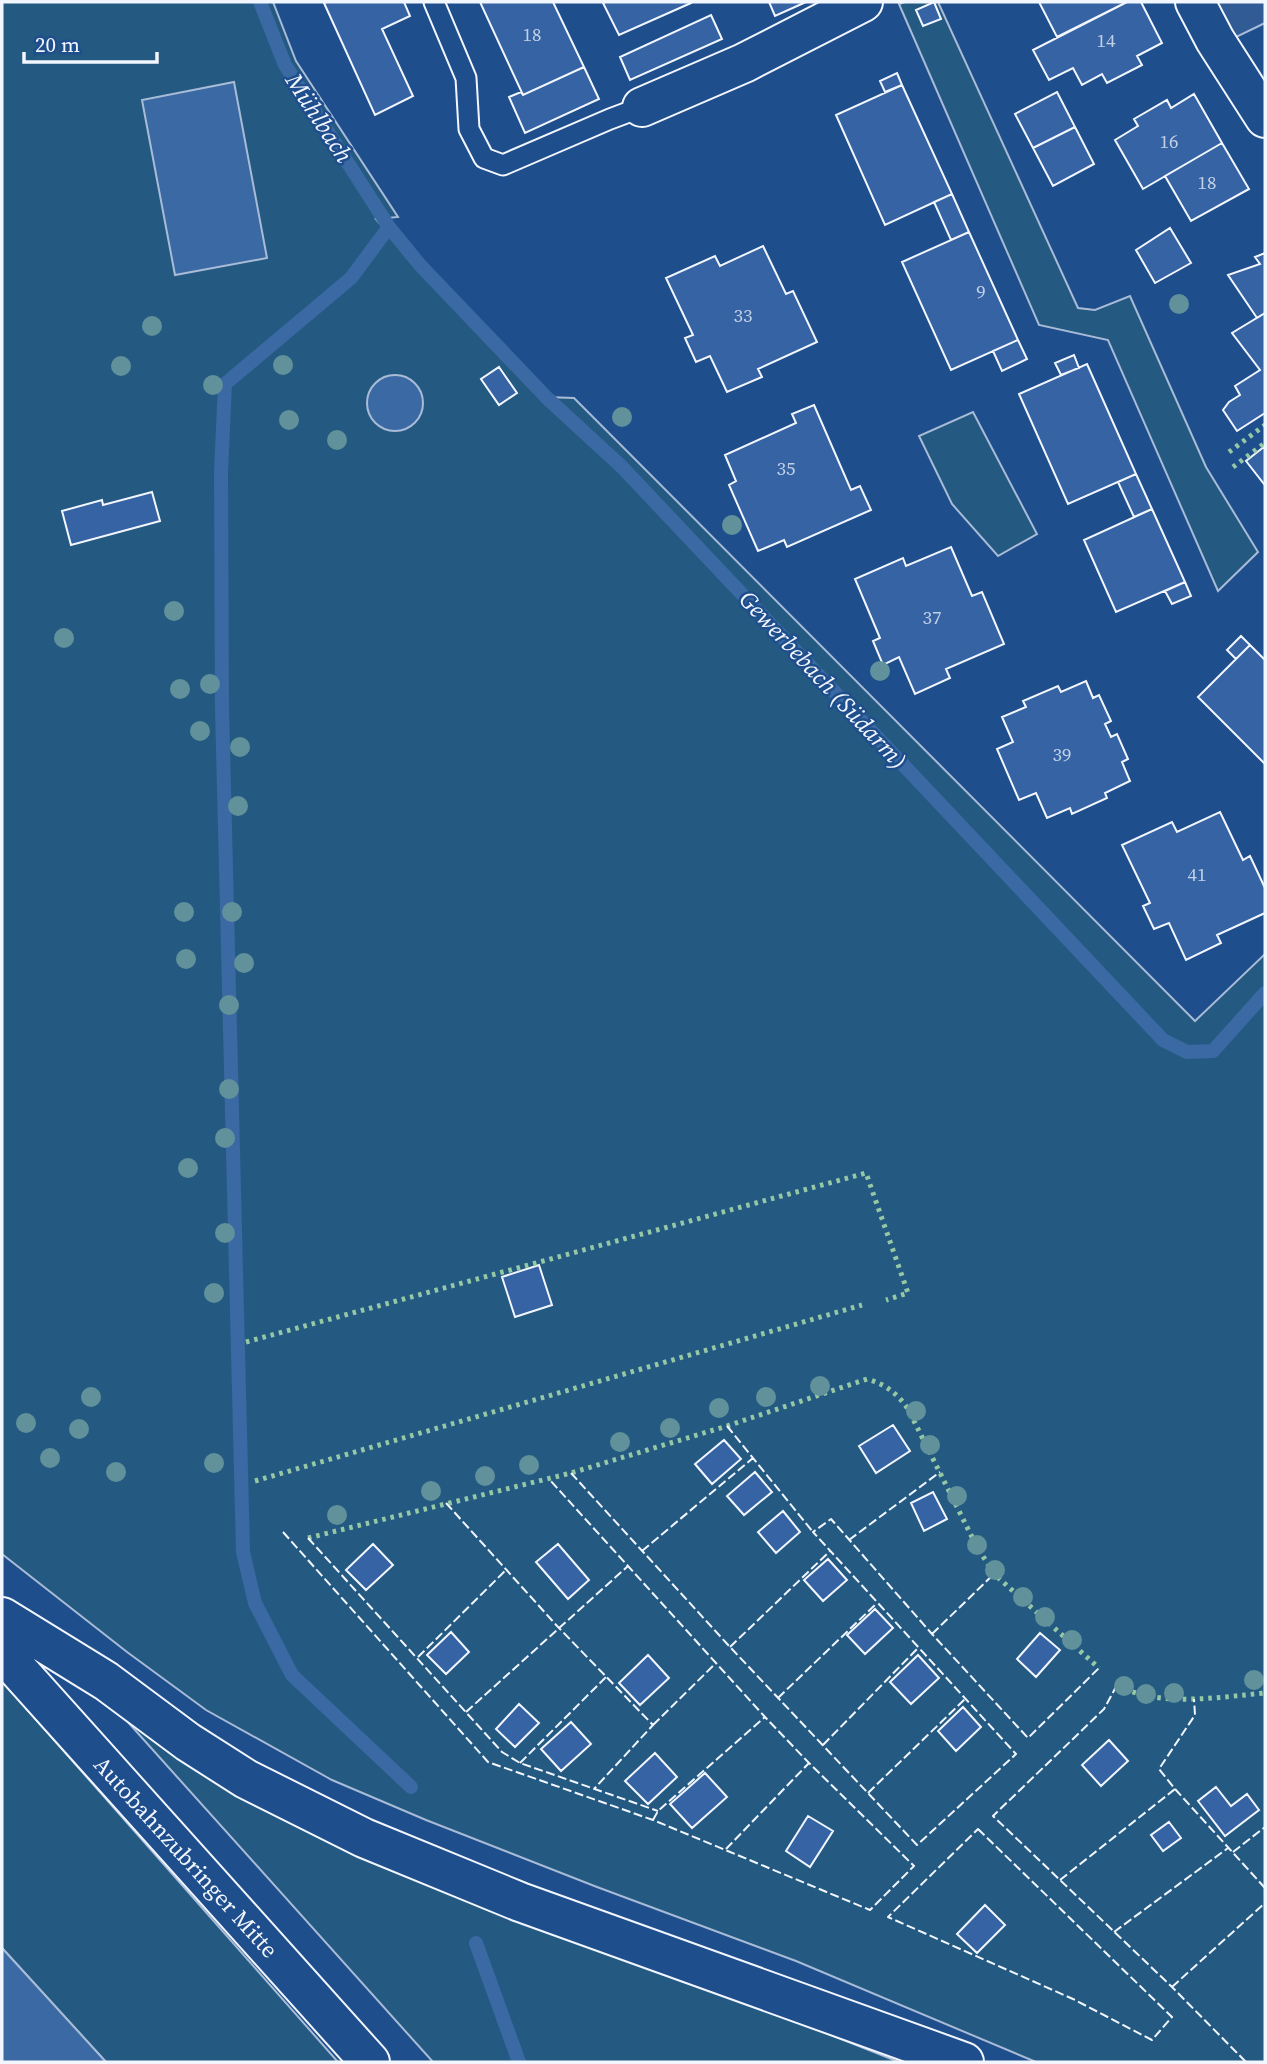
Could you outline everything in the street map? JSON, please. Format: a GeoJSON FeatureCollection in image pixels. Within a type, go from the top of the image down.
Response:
{"type":"FeatureCollection","features":[{"type":"Feature","properties":{"kind":"main road"},"geometry":{"type":"LineString","coordinates":[[642,107],[744,63],[863,2]]}},
{"type":"Feature","properties":{"kind":"main road"},"geometry":{"type":"LineString","coordinates":[[1195,2],[1215,40],[1265,118]]}},
{"type":"Feature","properties":{"kind":"main road"},"geometry":{"type":"LineString","coordinates":[[2,1617],[106,1681],[188,1742],[246,1780],[364,1838],[520,1902],[964,2062]]}},
{"type":"Feature","properties":{"kind":"main road","name":"Autobahnzubringer Mitte"},"geometry":{"type":"LineString","coordinates":[[2,1652],[370,2062]]}},
{"type":"Feature","properties":{"kind":"lane"},"geometry":{"type":"LineString","coordinates":[[434,2],[466,78],[470,129],[484,158],[503,165],[642,107]]}},
{"type":"Feature","properties":{"kind":"shaded area"},"geometry":{"type":"Polygon","coordinates":[[[2,2],[273,2],[296,61],[398,217],[376,219],[417,269],[546,397],[574,398],[1195,1021],[1265,954],[1265,2062],[1036,2062],[796,1961],[426,1820],[332,1780],[206,1710],[2,1554],[2,2]]]}},
{"type":"Feature","properties":{"kind":"shaded area"},"geometry":{"type":"Polygon","coordinates":[[[938,2],[1078,308],[1095,310],[1130,296],[1206,467],[1258,552],[1218,591],[1108,340],[1039,325],[899,4],[938,2]]]}},
{"type":"Feature","properties":{"kind":"shaded area"},"geometry":{"type":"Polygon","coordinates":[[[1212,2],[1265,2],[1265,23],[1232,39],[1212,2]]]}},
{"type":"Feature","properties":{"kind":"shaded area"},"geometry":{"type":"Polygon","coordinates":[[[234,82],[267,258],[175,275],[142,100],[234,82]]]}},
{"type":"Feature","properties":{"kind":"shaded area"},"geometry":{"type":"Polygon","coordinates":[[[395,375],[406,377],[415,383],[421,392],[421,414],[415,423],[406,429],[395,431],[384,429],[375,423],[369,414],[367,403],[369,392],[375,383],[384,377],[395,375]]]}},
{"type":"Feature","properties":{"kind":"shaded area"},"geometry":{"type":"Polygon","coordinates":[[[973,412],[1037,534],[998,556],[952,504],[919,436],[973,412]]]}},
{"type":"Feature","properties":{"kind":"shaded area"},"geometry":{"type":"Polygon","coordinates":[[[2,1681],[338,2062],[106,2062],[2,1948],[2,1681]]]}},
{"type":"Feature","properties":{"kind":"shaded area"},"geometry":{"type":"Polygon","coordinates":[[[124,1710],[397,1863],[899,2062],[433,2062],[126,1720],[124,1710]]]}},
{"type":"Feature","properties":{"kind":"shaded area"},"geometry":{"type":"Polygon","coordinates":[[[2,1948],[106,2062],[2,2062],[2,1948]]]}},
{"type":"Feature","properties":{"kind":"building"},"geometry":{"type":"Polygon","coordinates":[[[404,2],[410,16],[382,29],[413,96],[375,115],[324,3],[404,2]]]}},
{"type":"Feature","properties":{"kind":"building"},"geometry":{"type":"Polygon","coordinates":[[[480,2],[553,2],[584,67],[523,95],[480,2]]]}},
{"type":"Feature","properties":{"kind":"building"},"geometry":{"type":"Polygon","coordinates":[[[769,2],[806,2],[775,16],[769,2]]]}},
{"type":"Feature","properties":{"kind":"building"},"geometry":{"type":"Polygon","coordinates":[[[934,2],[941,19],[923,26],[916,10],[934,2]]]}},
{"type":"Feature","properties":{"kind":"building"},"geometry":{"type":"Polygon","coordinates":[[[1039,2],[1127,2],[1057,37],[1039,2]]]}},
{"type":"Feature","properties":{"kind":"building"},"geometry":{"type":"Polygon","coordinates":[[[1127,2],[1141,2],[1162,43],[1137,56],[1142,65],[1107,83],[1102,74],[1082,85],[1073,68],[1049,80],[1033,50],[1127,2]]]}},
{"type":"Feature","properties":{"kind":"building"},"geometry":{"type":"Polygon","coordinates":[[[603,3],[691,3],[619,35],[603,3]]]}},
{"type":"Feature","properties":{"kind":"building"},"geometry":{"type":"Polygon","coordinates":[[[711,15],[722,39],[630,80],[620,57],[711,15]]]}},
{"type":"Feature","properties":{"kind":"building"},"geometry":{"type":"Polygon","coordinates":[[[584,67],[599,99],[525,133],[509,97],[521,92],[523,95],[584,67]]]}},
{"type":"Feature","properties":{"kind":"building"},"geometry":{"type":"Polygon","coordinates":[[[897,73],[902,85],[885,92],[880,81],[897,73]]]}},
{"type":"Feature","properties":{"kind":"building"},"geometry":{"type":"Polygon","coordinates":[[[902,85],[952,194],[885,225],[836,115],[902,85]]]}},
{"type":"Feature","properties":{"kind":"building"},"geometry":{"type":"Polygon","coordinates":[[[1057,92],[1075,127],[1033,148],[1015,114],[1057,92]]]}},
{"type":"Feature","properties":{"kind":"building"},"geometry":{"type":"Polygon","coordinates":[[[1194,94],[1222,143],[1143,189],[1115,140],[1138,126],[1134,119],[1167,100],[1171,108],[1194,94]]]}},
{"type":"Feature","properties":{"kind":"building"},"geometry":{"type":"Polygon","coordinates":[[[1075,127],[1094,164],[1053,186],[1033,148],[1075,127]]]}},
{"type":"Feature","properties":{"kind":"building"},"geometry":{"type":"Polygon","coordinates":[[[1222,143],[1249,189],[1191,221],[1165,176],[1222,143]]]}},
{"type":"Feature","properties":{"kind":"building"},"geometry":{"type":"Polygon","coordinates":[[[952,194],[969,232],[951,240],[934,202],[952,194]]]}},
{"type":"Feature","properties":{"kind":"building"},"geometry":{"type":"Polygon","coordinates":[[[1170,228],[1191,263],[1155,283],[1136,250],[1170,228]]]}},
{"type":"Feature","properties":{"kind":"building"},"geometry":{"type":"Polygon","coordinates":[[[969,232],[1018,340],[951,370],[902,262],[969,232]]]}},
{"type":"Feature","properties":{"kind":"building"},"geometry":{"type":"Polygon","coordinates":[[[763,246],[786,294],[793,291],[817,342],[758,369],[762,377],[727,392],[710,356],[696,362],[685,338],[693,335],[666,278],[715,256],[720,266],[763,246]]]}},
{"type":"Feature","properties":{"kind":"building"},"geometry":{"type":"Polygon","coordinates":[[[1265,253],[1265,313],[1257,318],[1228,275],[1260,264],[1255,257],[1265,253]]]}},
{"type":"Feature","properties":{"kind":"building"},"geometry":{"type":"Polygon","coordinates":[[[1265,313],[1265,413],[1237,431],[1223,410],[1240,395],[1235,386],[1260,370],[1232,333],[1265,313]]]}},
{"type":"Feature","properties":{"kind":"building"},"geometry":{"type":"Polygon","coordinates":[[[1018,340],[1027,359],[1002,371],[993,351],[1018,340]]]}},
{"type":"Feature","properties":{"kind":"building"},"geometry":{"type":"Polygon","coordinates":[[[1074,355],[1079,368],[1061,375],[1055,363],[1074,355]]]}},
{"type":"Feature","properties":{"kind":"building"},"geometry":{"type":"Polygon","coordinates":[[[1087,364],[1136,474],[1068,504],[1019,394],[1087,364]]]}},
{"type":"Feature","properties":{"kind":"building"},"geometry":{"type":"Polygon","coordinates":[[[499,367],[517,393],[499,405],[481,379],[499,367]]]}},
{"type":"Feature","properties":{"kind":"building"},"geometry":{"type":"Polygon","coordinates":[[[814,405],[851,490],[860,486],[871,510],[787,547],[784,540],[758,551],[729,485],[736,481],[725,455],[796,423],[792,414],[814,405]]]}},
{"type":"Feature","properties":{"kind":"building"},"geometry":{"type":"Polygon","coordinates":[[[1265,446],[1265,483],[1264,484],[1246,461],[1265,446]]]}},
{"type":"Feature","properties":{"kind":"building"},"geometry":{"type":"Polygon","coordinates":[[[1136,474],[1152,509],[1134,517],[1118,482],[1136,474]]]}},
{"type":"Feature","properties":{"kind":"building"},"geometry":{"type":"Polygon","coordinates":[[[152,492],[160,521],[71,545],[62,511],[102,500],[103,505],[152,492]]]}},
{"type":"Feature","properties":{"kind":"building"},"geometry":{"type":"Polygon","coordinates":[[[1152,509],[1185,582],[1116,612],[1084,540],[1152,509]]]}},
{"type":"Feature","properties":{"kind":"building"},"geometry":{"type":"Polygon","coordinates":[[[951,547],[972,596],[982,592],[1004,644],[946,669],[950,678],[915,694],[899,657],[883,665],[873,641],[880,638],[855,579],[903,558],[906,566],[951,547]]]}},
{"type":"Feature","properties":{"kind":"building"},"geometry":{"type":"Polygon","coordinates":[[[1185,582],[1191,596],[1172,604],[1165,591],[1185,582]]]}},
{"type":"Feature","properties":{"kind":"building"},"geometry":{"type":"Polygon","coordinates":[[[1241,636],[1250,645],[1236,659],[1227,650],[1241,636]]]}},
{"type":"Feature","properties":{"kind":"building"},"geometry":{"type":"Polygon","coordinates":[[[1250,645],[1265,660],[1265,764],[1198,697],[1250,645]]]}},
{"type":"Feature","properties":{"kind":"building"},"geometry":{"type":"Polygon","coordinates":[[[1086,681],[1093,698],[1099,695],[1111,721],[1105,724],[1111,737],[1117,734],[1128,759],[1122,762],[1130,781],[1105,793],[1107,798],[1072,814],[1070,808],[1047,818],[1036,793],[1019,800],[997,749],[1013,742],[1002,717],[1026,707],[1023,701],[1058,686],[1061,692],[1086,681]]]}},
{"type":"Feature","properties":{"kind":"building"},"geometry":{"type":"Polygon","coordinates":[[[1220,812],[1243,860],[1250,856],[1265,888],[1265,913],[1217,935],[1221,943],[1186,960],[1169,923],[1154,929],[1143,906],[1150,903],[1122,845],[1172,822],[1177,832],[1220,812]]]}},
{"type":"Feature","properties":{"kind":"building"},"geometry":{"type":"Polygon","coordinates":[[[539,1265],[552,1305],[515,1317],[502,1277],[539,1265]]]}},
{"type":"Feature","properties":{"kind":"building"},"geometry":{"type":"Polygon","coordinates":[[[893,1425],[910,1451],[876,1473],[859,1446],[893,1425]]]}},
{"type":"Feature","properties":{"kind":"building"},"geometry":{"type":"Polygon","coordinates":[[[724,1440],[741,1459],[712,1484],[695,1464],[724,1440]]]}},
{"type":"Feature","properties":{"kind":"building"},"geometry":{"type":"Polygon","coordinates":[[[755,1472],[772,1492],[744,1515],[727,1496],[755,1472]]]}},
{"type":"Feature","properties":{"kind":"building"},"geometry":{"type":"Polygon","coordinates":[[[933,1492],[947,1519],[924,1531],[911,1503],[933,1492]]]}},
{"type":"Feature","properties":{"kind":"building"},"geometry":{"type":"Polygon","coordinates":[[[783,1511],[800,1532],[776,1553],[758,1532],[783,1511]]]}},
{"type":"Feature","properties":{"kind":"building"},"geometry":{"type":"Polygon","coordinates":[[[373,1544],[393,1565],[366,1590],[346,1570],[373,1544]]]}},
{"type":"Feature","properties":{"kind":"building"},"geometry":{"type":"Polygon","coordinates":[[[558,1544],[589,1580],[568,1599],[536,1562],[558,1544]]]}},
{"type":"Feature","properties":{"kind":"building"},"geometry":{"type":"Polygon","coordinates":[[[828,1559],[847,1580],[823,1601],[804,1580],[828,1559]]]}},
{"type":"Feature","properties":{"kind":"building"},"geometry":{"type":"Polygon","coordinates":[[[875,1609],[893,1628],[865,1654],[847,1635],[875,1609]]]}},
{"type":"Feature","properties":{"kind":"building"},"geometry":{"type":"Polygon","coordinates":[[[451,1632],[469,1652],[446,1674],[427,1655],[451,1632]]]}},
{"type":"Feature","properties":{"kind":"building"},"geometry":{"type":"Polygon","coordinates":[[[1040,1633],[1060,1650],[1036,1677],[1017,1659],[1040,1633]]]}},
{"type":"Feature","properties":{"kind":"building"},"geometry":{"type":"Polygon","coordinates":[[[648,1655],[669,1678],[640,1705],[619,1683],[648,1655]]]}},
{"type":"Feature","properties":{"kind":"building"},"geometry":{"type":"Polygon","coordinates":[[[918,1655],[939,1678],[911,1704],[890,1682],[918,1655]]]}},
{"type":"Feature","properties":{"kind":"building"},"geometry":{"type":"Polygon","coordinates":[[[519,1704],[539,1723],[515,1747],[496,1729],[519,1704]]]}},
{"type":"Feature","properties":{"kind":"building"},"geometry":{"type":"Polygon","coordinates":[[[963,1707],[981,1727],[956,1751],[938,1731],[963,1707]]]}},
{"type":"Feature","properties":{"kind":"building"},"geometry":{"type":"Polygon","coordinates":[[[571,1722],[591,1744],[561,1771],[541,1749],[571,1722]]]}},
{"type":"Feature","properties":{"kind":"building"},"geometry":{"type":"Polygon","coordinates":[[[1109,1740],[1128,1761],[1101,1786],[1082,1765],[1109,1740]]]}},
{"type":"Feature","properties":{"kind":"building"},"geometry":{"type":"Polygon","coordinates":[[[655,1753],[677,1777],[648,1804],[625,1781],[655,1753]]]}},
{"type":"Feature","properties":{"kind":"building"},"geometry":{"type":"Polygon","coordinates":[[[705,1773],[727,1797],[692,1828],[670,1804],[705,1773]]]}},
{"type":"Feature","properties":{"kind":"building"},"geometry":{"type":"Polygon","coordinates":[[[1216,1787],[1231,1806],[1247,1794],[1259,1810],[1225,1836],[1198,1801],[1216,1787]]]}},
{"type":"Feature","properties":{"kind":"building"},"geometry":{"type":"Polygon","coordinates":[[[808,1816],[833,1831],[810,1867],[786,1851],[808,1816]]]}},
{"type":"Feature","properties":{"kind":"building"},"geometry":{"type":"Polygon","coordinates":[[[1169,1822],[1181,1838],[1163,1851],[1151,1835],[1169,1822]]]}},
{"type":"Feature","properties":{"kind":"building"},"geometry":{"type":"Polygon","coordinates":[[[985,1905],[1005,1925],[977,1953],[957,1934],[985,1905]]]}},
{"type":"Feature","properties":{"kind":"waterway","name":"Gewerbebach (Südarm)"},"geometry":{"type":"LineString","coordinates":[[260,2],[285,65],[389,227],[420,265],[547,398],[622,467],[1163,1040],[1187,1052],[1213,1051],[1265,993]]}},
{"type":"Feature","properties":{"kind":"waterway"},"geometry":{"type":"LineString","coordinates":[[389,227],[351,278],[225,384],[221,472],[222,708],[243,1552],[255,1603],[292,1675],[411,1787]]}},
{"type":"Feature","properties":{"kind":"waterway"},"geometry":{"type":"LineString","coordinates":[[476,1943],[519,2062]]}},
{"type":"Feature","properties":{"kind":"hedge"},"geometry":{"type":"LineString","coordinates":[[1229,452],[1265,425]]}},
{"type":"Feature","properties":{"kind":"hedge"},"geometry":{"type":"LineString","coordinates":[[1233,467],[1265,443]]}},
{"type":"Feature","properties":{"kind":"hedge"},"geometry":{"type":"LineString","coordinates":[[246,1342],[866,1173],[908,1293],[886,1300]]}},
{"type":"Feature","properties":{"kind":"hedge"},"geometry":{"type":"LineString","coordinates":[[255,1481],[862,1305]]}},
{"type":"Feature","properties":{"kind":"hedge"},"geometry":{"type":"LineString","coordinates":[[308,1538],[571,1473],[727,1426],[867,1379],[890,1390],[908,1409],[976,1545],[994,1574],[1099,1668]]}},
{"type":"Feature","properties":{"kind":"hedge"},"geometry":{"type":"LineString","coordinates":[[1117,1685],[1151,1697],[1170,1699],[1265,1693]]}},
{"type":"Feature","properties":{"kind":"fence"},"geometry":{"type":"LineString","coordinates":[[727,1426],[813,1532]]}},
{"type":"Feature","properties":{"kind":"fence"},"geometry":{"type":"LineString","coordinates":[[642,1551],[753,1458]]}},
{"type":"Feature","properties":{"kind":"fence"},"geometry":{"type":"LineString","coordinates":[[849,1540],[940,1472]]}},
{"type":"Feature","properties":{"kind":"fence"},"geometry":{"type":"LineString","coordinates":[[571,1473],[917,1845],[1016,1754],[813,1532],[831,1519],[1028,1738],[1099,1668]]}},
{"type":"Feature","properties":{"kind":"fence"},"geometry":{"type":"LineString","coordinates":[[283,1532],[488,1762],[653,1820],[870,1910],[914,1866],[765,1717],[549,1479]]}},
{"type":"Feature","properties":{"kind":"fence"},"geometry":{"type":"LineString","coordinates":[[446,1503],[558,1627],[653,1725],[594,1789]]}},
{"type":"Feature","properties":{"kind":"fence"},"geometry":{"type":"LineString","coordinates":[[308,1538],[502,1752],[520,1763],[658,1811]]}},
{"type":"Feature","properties":{"kind":"fence"},"geometry":{"type":"LineString","coordinates":[[730,1647],[830,1551]]}},
{"type":"Feature","properties":{"kind":"fence"},"geometry":{"type":"LineString","coordinates":[[466,1712],[628,1566]]}},
{"type":"Feature","properties":{"kind":"fence"},"geometry":{"type":"LineString","coordinates":[[418,1657],[506,1570]]}},
{"type":"Feature","properties":{"kind":"fence"},"geometry":{"type":"LineString","coordinates":[[932,1634],[994,1574]]}},
{"type":"Feature","properties":{"kind":"fence"},"geometry":{"type":"LineString","coordinates":[[778,1698],[877,1603]]}},
{"type":"Feature","properties":{"kind":"fence"},"geometry":{"type":"LineString","coordinates":[[823,1745],[918,1648]]}},
{"type":"Feature","properties":{"kind":"fence"},"geometry":{"type":"LineString","coordinates":[[653,1725],[716,1663]]}},
{"type":"Feature","properties":{"kind":"fence"},"geometry":{"type":"LineString","coordinates":[[520,1763],[606,1677]]}},
{"type":"Feature","properties":{"kind":"fence"},"geometry":{"type":"LineString","coordinates":[[1117,1685],[1104,1709],[993,1816],[1172,1987],[1246,2062]]}},
{"type":"Feature","properties":{"kind":"fence"},"geometry":{"type":"LineString","coordinates":[[868,1793],[965,1699]]}},
{"type":"Feature","properties":{"kind":"fence"},"geometry":{"type":"LineString","coordinates":[[1060,1880],[1175,1789],[1159,1769],[1195,1715],[1194,1699]]}},
{"type":"Feature","properties":{"kind":"fence"},"geometry":{"type":"LineString","coordinates":[[653,1820],[658,1811],[765,1717]]}},
{"type":"Feature","properties":{"kind":"fence"},"geometry":{"type":"LineString","coordinates":[[726,1849],[809,1763]]}},
{"type":"Feature","properties":{"kind":"fence"},"geometry":{"type":"LineString","coordinates":[[1175,1789],[1265,1888]]}},
{"type":"Feature","properties":{"kind":"fence"},"geometry":{"type":"LineString","coordinates":[[1233,1852],[1265,1827]]}},
{"type":"Feature","properties":{"kind":"fence"},"geometry":{"type":"LineString","coordinates":[[978,1829],[1172,2017],[1152,2040],[1073,1999],[888,1917],[978,1829]]}},
{"type":"Feature","properties":{"kind":"fence"},"geometry":{"type":"LineString","coordinates":[[1114,1932],[1228,1848]]}},
{"type":"Feature","properties":{"kind":"fence"},"geometry":{"type":"LineString","coordinates":[[1172,1987],[1265,1903]]}},
{"type":"Feature","properties":{"kind":"water label","name":"Mühlbach"},"geometry":{"type":"Point","coordinates":[319,118]}}]}
